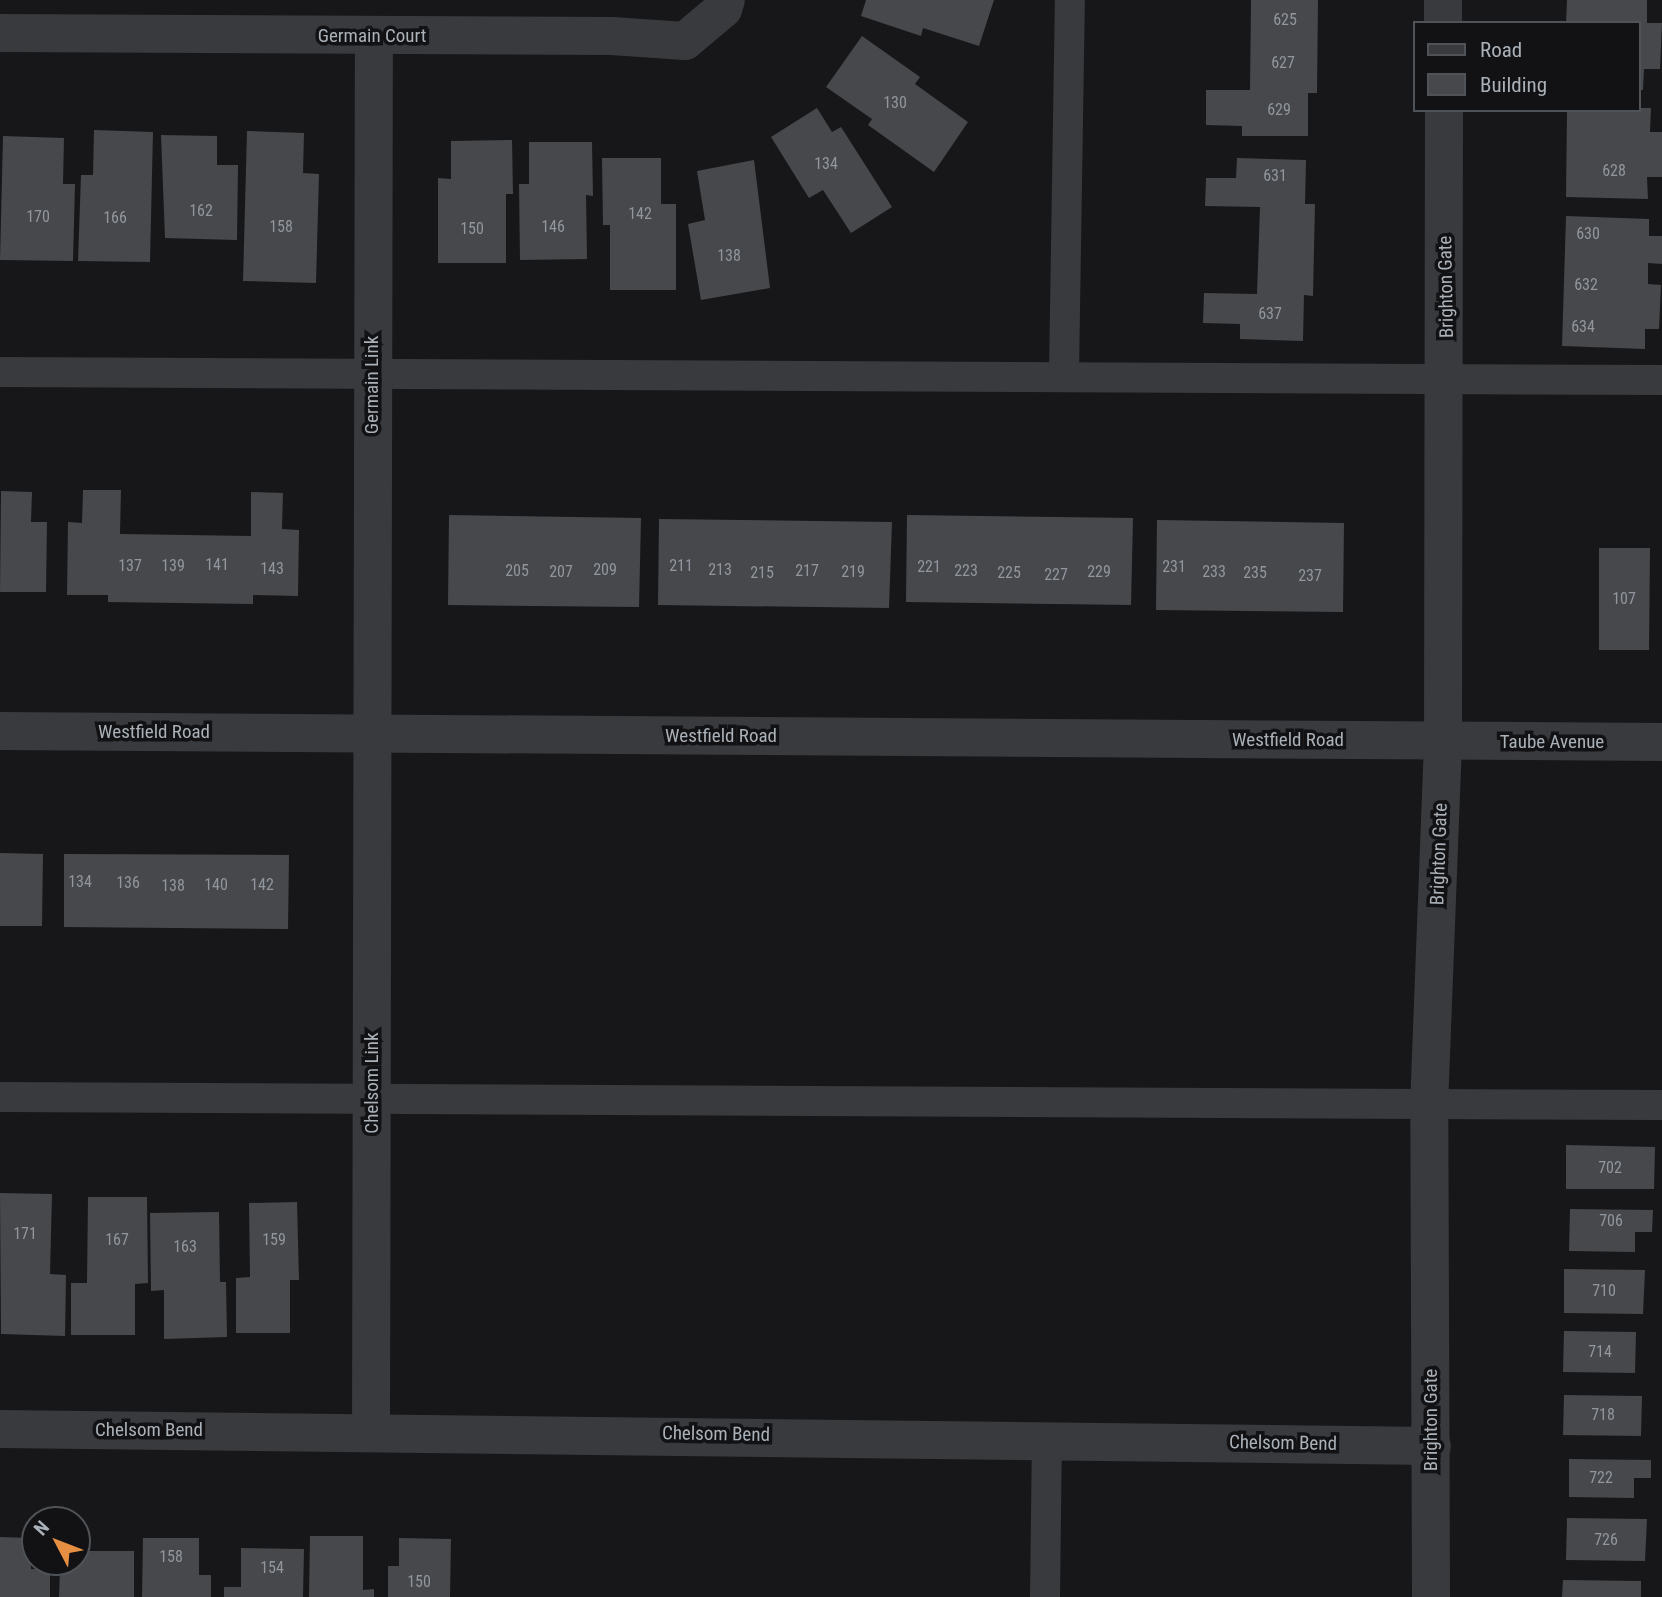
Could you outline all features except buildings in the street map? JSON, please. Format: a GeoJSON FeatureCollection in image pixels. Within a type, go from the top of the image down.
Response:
{"type":"FeatureCollection","features":[{"type":"Feature","properties":{"kind":"street","name":"Germain Court"},"geometry":{"type":"LineString","coordinates":[[0,33],[612,36],[685,41],[723,9],[726,0]]}},
{"type":"Feature","properties":{"kind":"street"},"geometry":{"type":"LineString","coordinates":[[1443,0],[1443,21]]}},
{"type":"Feature","properties":{"kind":"street","name":"Germain Link"},"geometry":{"type":"LineString","coordinates":[[374,36],[374,734]]}},
{"type":"Feature","properties":{"kind":"street","name":"Brighton Gate"},"geometry":{"type":"LineString","coordinates":[[1431,1597],[1429,1107],[1443,741],[1447,381],[1444,112]]}},
{"type":"Feature","properties":{"kind":"street","name":"Westfield Road"},"geometry":{"type":"LineString","coordinates":[[0,731],[1443,741]]}},
{"type":"Feature","properties":{"kind":"street","name":"Chelsom Link"},"geometry":{"type":"LineString","coordinates":[[371,1431],[374,734]]}},
{"type":"Feature","properties":{"kind":"street","name":"Taube Avenue"},"geometry":{"type":"LineString","coordinates":[[1443,741],[1662,742]]}},
{"type":"Feature","properties":{"kind":"street","name":"Chelsom Bend"},"geometry":{"type":"LineString","coordinates":[[0,1429],[1047,1438],[1432,1446]]}},
{"type":"Feature","properties":{"kind":"lane"},"geometry":{"type":"LineString","coordinates":[[1064,374],[1070,0]]}},
{"type":"Feature","properties":{"kind":"lane"},"geometry":{"type":"LineString","coordinates":[[0,372],[1064,374],[1447,381],[1662,380]]}},
{"type":"Feature","properties":{"kind":"lane"},"geometry":{"type":"LineString","coordinates":[[0,1097],[1429,1107],[1662,1105]]}},
{"type":"Feature","properties":{"kind":"lane"},"geometry":{"type":"LineString","coordinates":[[1045,1597],[1047,1438]]}}]}
